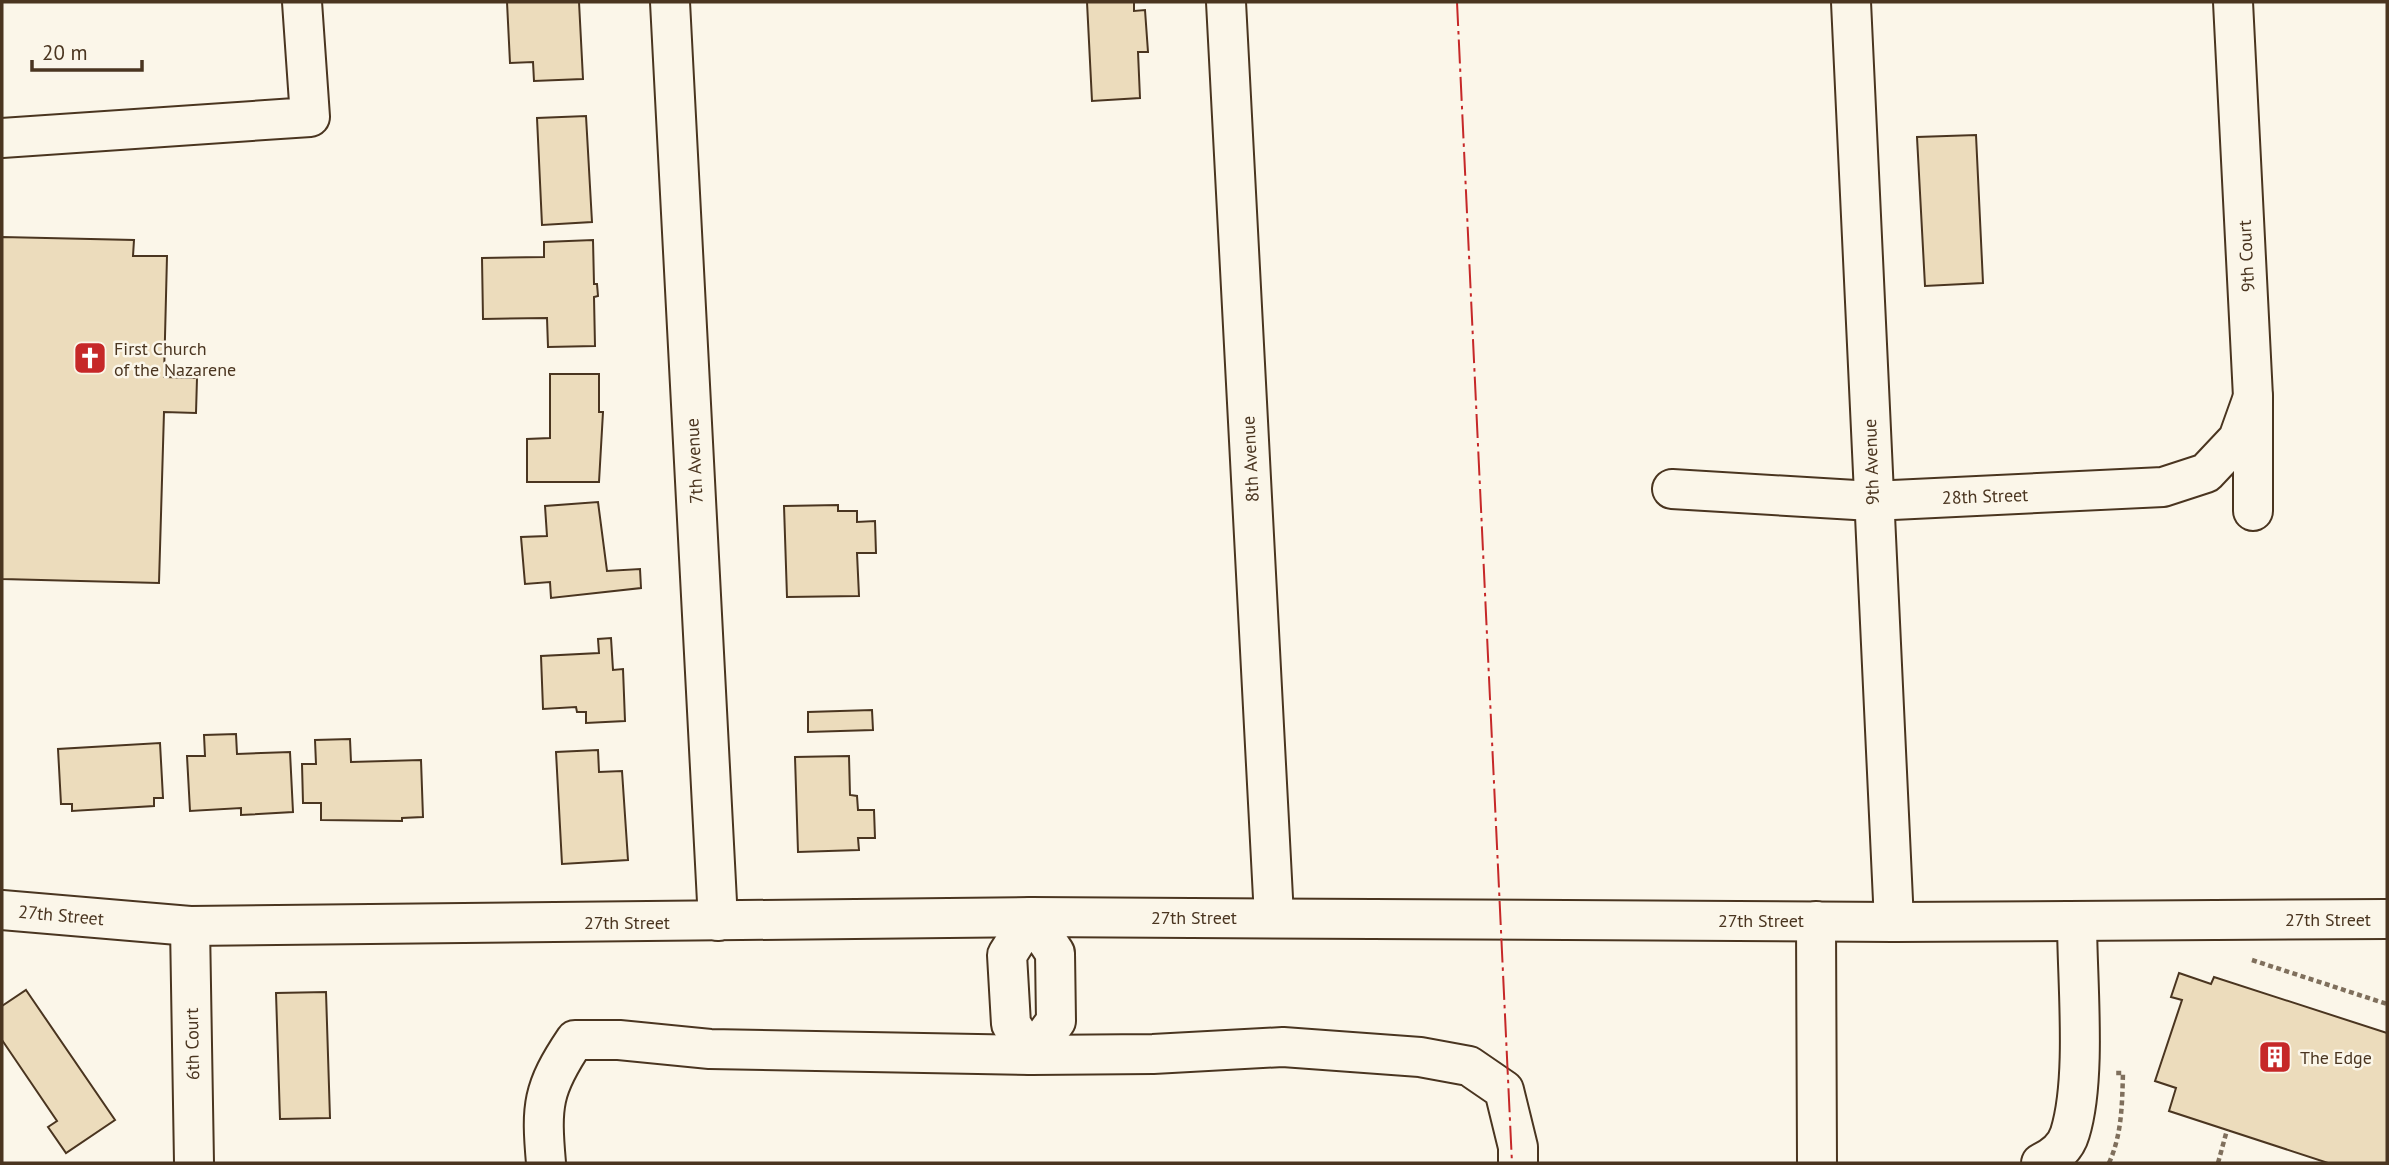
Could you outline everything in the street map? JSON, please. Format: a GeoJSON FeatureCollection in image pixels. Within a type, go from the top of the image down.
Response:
{"type":"FeatureCollection","features":[{"type":"Feature","properties":{"kind":"street"},"geometry":{"type":"LineString","coordinates":[[2,138],[310,117],[302,2]]}},
{"type":"Feature","properties":{"kind":"street","name":"7th Avenue"},"geometry":{"type":"LineString","coordinates":[[670,2],[718,921]]}},
{"type":"Feature","properties":{"kind":"street","name":"8th Avenue"},"geometry":{"type":"LineString","coordinates":[[1227,2],[1274,917]]}},
{"type":"Feature","properties":{"kind":"street","name":"9th Avenue"},"geometry":{"type":"LineString","coordinates":[[1851,2],[1872,501],[1894,922]]}},
{"type":"Feature","properties":{"kind":"street","name":"9th Court"},"geometry":{"type":"LineString","coordinates":[[2233,2],[2253,397],[2253,511]]}},
{"type":"Feature","properties":{"kind":"street","name":"28th Street"},"geometry":{"type":"LineString","coordinates":[[1672,489],[1872,501],[2163,487],[2206,473],[2238,439],[2253,397]]}},
{"type":"Feature","properties":{"kind":"street","name":"27th Street"},"geometry":{"type":"LineString","coordinates":[[2,910],[190,926],[1031,917],[1894,922],[2387,919]]}},
{"type":"Feature","properties":{"kind":"street"},"geometry":{"type":"LineString","coordinates":[[1031,917],[1055,953],[1056,1021],[1031,1055]]}},
{"type":"Feature","properties":{"kind":"street"},"geometry":{"type":"LineString","coordinates":[[2041,1163],[2055,1156],[2070,1134],[2078,1082],[2077,920]]}},
{"type":"Feature","properties":{"kind":"street"},"geometry":{"type":"LineString","coordinates":[[1816,921],[1817,1163]]}},
{"type":"Feature","properties":{"kind":"street","name":"6th Court"},"geometry":{"type":"LineString","coordinates":[[190,926],[194,1163]]}},
{"type":"Feature","properties":{"kind":"street"},"geometry":{"type":"LineString","coordinates":[[546,1163],[542,1118],[552,1074],[575,1040],[620,1040],[736,1049],[1031,1055],[1153,1054],[1283,1047],[1420,1057],[1469,1066],[1504,1090],[1518,1147],[1518,1163]]}},
{"type":"Feature","properties":{"kind":"path"},"geometry":{"type":"LineString","coordinates":[[2242,956],[2387,1004]]}},
{"type":"Feature","properties":{"kind":"path"},"geometry":{"type":"LineString","coordinates":[[2218,1163],[2227,1130]]}},
{"type":"Feature","properties":{"kind":"building"},"geometry":{"type":"Polygon","coordinates":[[[507,2],[579,2],[583,79],[534,81],[533,62],[510,63],[507,2]]]}},
{"type":"Feature","properties":{"kind":"building"},"geometry":{"type":"Polygon","coordinates":[[[1087,2],[1134,2],[1134,11],[1145,10],[1148,52],[1138,52],[1140,98],[1092,101],[1087,2]]]}},
{"type":"Feature","properties":{"kind":"building"},"geometry":{"type":"Polygon","coordinates":[[[586,116],[592,222],[542,225],[537,118],[586,116]]]}},
{"type":"Feature","properties":{"kind":"building"},"geometry":{"type":"Polygon","coordinates":[[[1976,135],[1983,283],[1925,286],[1917,137],[1976,135]]]}},
{"type":"Feature","properties":{"kind":"building"},"geometry":{"type":"Polygon","coordinates":[[[2,237],[134,240],[133,256],[167,256],[164,377],[197,378],[196,413],[164,412],[159,583],[2,579],[2,237]]]}},
{"type":"Feature","properties":{"kind":"building"},"geometry":{"type":"Polygon","coordinates":[[[593,240],[594,284],[597,284],[598,296],[594,297],[595,346],[548,347],[547,318],[483,319],[482,258],[544,257],[544,242],[593,240]]]}},
{"type":"Feature","properties":{"kind":"building"},"geometry":{"type":"Polygon","coordinates":[[[550,374],[599,374],[599,412],[603,412],[599,482],[527,482],[527,439],[550,438],[550,374]]]}},
{"type":"Feature","properties":{"kind":"building"},"geometry":{"type":"Polygon","coordinates":[[[598,502],[607,571],[640,569],[641,588],[551,598],[550,582],[525,584],[521,537],[547,536],[545,506],[598,502]]]}},
{"type":"Feature","properties":{"kind":"building"},"geometry":{"type":"Polygon","coordinates":[[[838,505],[838,511],[857,511],[857,522],[875,521],[876,553],[857,553],[859,596],[787,597],[784,506],[838,505]]]}},
{"type":"Feature","properties":{"kind":"building"},"geometry":{"type":"Polygon","coordinates":[[[611,638],[613,670],[623,669],[625,721],[586,723],[586,712],[577,712],[576,707],[543,709],[541,656],[599,653],[598,639],[611,638]]]}},
{"type":"Feature","properties":{"kind":"building"},"geometry":{"type":"Polygon","coordinates":[[[872,710],[873,730],[808,732],[808,712],[872,710]]]}},
{"type":"Feature","properties":{"kind":"building"},"geometry":{"type":"Polygon","coordinates":[[[236,734],[237,754],[290,752],[293,812],[241,815],[241,808],[190,811],[187,756],[205,756],[204,735],[236,734]]]}},
{"type":"Feature","properties":{"kind":"building"},"geometry":{"type":"Polygon","coordinates":[[[350,739],[351,762],[421,760],[423,817],[402,818],[402,821],[321,820],[321,803],[303,803],[302,764],[316,764],[315,740],[350,739]]]}},
{"type":"Feature","properties":{"kind":"building"},"geometry":{"type":"Polygon","coordinates":[[[160,743],[163,798],[154,798],[154,806],[72,811],[72,804],[61,804],[58,749],[160,743]]]}},
{"type":"Feature","properties":{"kind":"building"},"geometry":{"type":"Polygon","coordinates":[[[598,750],[599,772],[622,771],[628,860],[562,864],[556,752],[598,750]]]}},
{"type":"Feature","properties":{"kind":"building"},"geometry":{"type":"Polygon","coordinates":[[[849,756],[850,795],[857,796],[858,810],[874,810],[875,838],[858,838],[859,850],[798,852],[795,757],[849,756]]]}},
{"type":"Feature","properties":{"kind":"building","name":"The Edge"},"geometry":{"type":"Polygon","coordinates":[[[2179,973],[2211,984],[2214,977],[2387,1033],[2387,1163],[2328,1163],[2169,1111],[2176,1088],[2155,1081],[2182,1000],[2171,997],[2179,973]]]}},
{"type":"Feature","properties":{"kind":"building"},"geometry":{"type":"Polygon","coordinates":[[[26,990],[115,1120],[66,1153],[48,1127],[57,1121],[2,1040],[2,1006],[26,990]]]}},
{"type":"Feature","properties":{"kind":"building"},"geometry":{"type":"Polygon","coordinates":[[[326,992],[330,1118],[280,1119],[276,993],[326,992]]]}},
{"type":"Feature","properties":{"kind":"power"},"geometry":{"type":"LineString","coordinates":[[1457,2],[1512,1163]]}},
{"type":"Feature","properties":{"kind":"place","name":"First Church of the Nazarene"},"geometry":{"type":"Point","coordinates":[90,358]}},
{"type":"Feature","properties":{"kind":"place","name":"The Edge"},"geometry":{"type":"Point","coordinates":[2275,1057]}}]}
